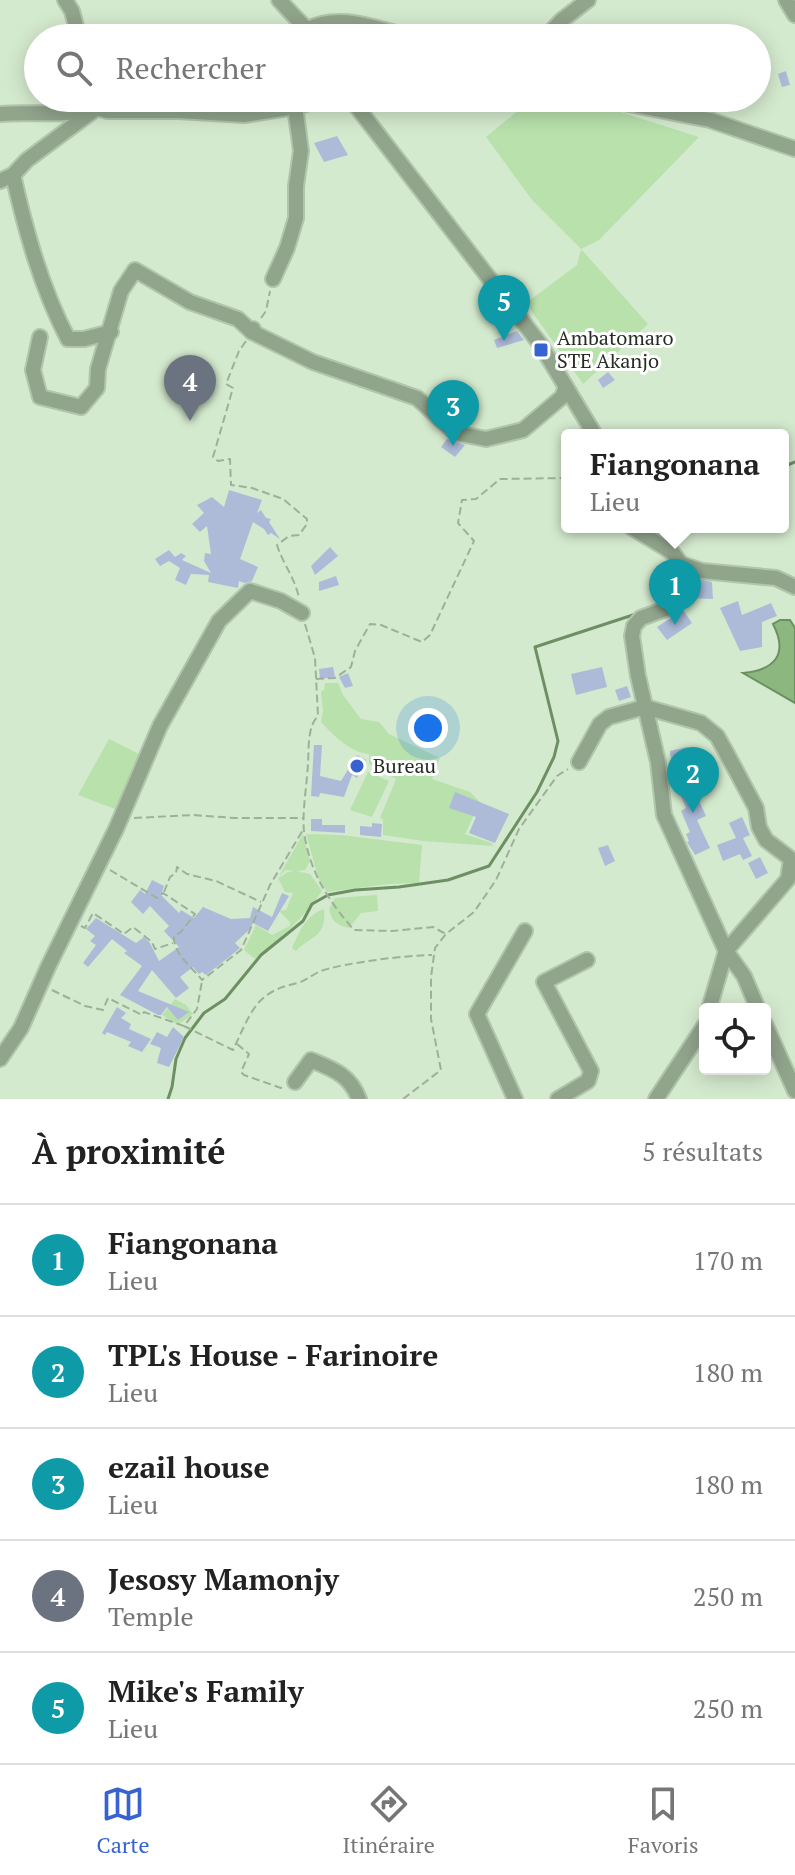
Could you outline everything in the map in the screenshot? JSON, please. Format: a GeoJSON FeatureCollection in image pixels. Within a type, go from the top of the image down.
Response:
{"type":"FeatureCollection","features":[{"type":"Feature","properties":{"kind":"street"},"geometry":{"type":"LineString","coordinates":[[65,0],[75,24]]}},
{"type":"Feature","properties":{"kind":"street"},"geometry":{"type":"LineString","coordinates":[[279,0],[302,24]]}},
{"type":"Feature","properties":{"kind":"street"},"geometry":{"type":"LineString","coordinates":[[558,24],[588,0]]}},
{"type":"Feature","properties":{"kind":"street"},"geometry":{"type":"LineString","coordinates":[[786,0],[795,15]]}},
{"type":"Feature","properties":{"kind":"street"},"geometry":{"type":"LineString","coordinates":[[320,24],[342,20],[359,24]]}},
{"type":"Feature","properties":{"kind":"street"},"geometry":{"type":"LineString","coordinates":[[0,114],[24,111]]}},
{"type":"Feature","properties":{"kind":"street"},"geometry":{"type":"LineString","coordinates":[[54,112],[81,112]]}},
{"type":"Feature","properties":{"kind":"street"},"geometry":{"type":"LineString","coordinates":[[85,112],[6,178],[54,312],[68,339],[84,339],[111,332]]}},
{"type":"Feature","properties":{"kind":"street"},"geometry":{"type":"LineString","coordinates":[[195,112],[244,115],[263,112]]}},
{"type":"Feature","properties":{"kind":"street"},"geometry":{"type":"LineString","coordinates":[[273,279],[296,218],[301,151],[296,112]]}},
{"type":"Feature","properties":{"kind":"street"},"geometry":{"type":"LineString","coordinates":[[361,112],[540,344],[591,429]]}},
{"type":"Feature","properties":{"kind":"street"},"geometry":{"type":"LineString","coordinates":[[669,112],[710,120],[795,149]]}},
{"type":"Feature","properties":{"kind":"street"},"geometry":{"type":"LineString","coordinates":[[40,337],[33,370],[40,397],[81,407],[97,388],[98,369],[121,291],[135,270],[190,302],[238,319],[253,331],[313,362],[417,398],[456,433],[486,439],[523,430],[562,397],[566,387]]}},
{"type":"Feature","properties":{"kind":"street"},"geometry":{"type":"LineString","coordinates":[[641,533],[672,552],[681,564],[702,571],[776,578],[795,587]]}},
{"type":"Feature","properties":{"kind":"street"},"geometry":{"type":"LineString","coordinates":[[681,564],[677,600],[671,607],[641,618],[634,626],[632,636],[638,676],[658,762],[664,815],[726,951],[744,976],[755,1003]]}},
{"type":"Feature","properties":{"kind":"street"},"geometry":{"type":"LineString","coordinates":[[0,1059],[6,1040],[21,1028],[121,818],[160,726],[219,621],[250,591],[281,601],[302,613]]}},
{"type":"Feature","properties":{"kind":"street"},"geometry":{"type":"LineString","coordinates":[[579,762],[600,724],[609,717],[645,707],[701,723],[717,736],[756,808],[759,827],[766,840],[793,859],[788,879],[726,951],[711,1003]]}},
{"type":"Feature","properties":{"kind":"street"},"geometry":{"type":"LineString","coordinates":[[515,1099],[477,1014],[525,931]]}},
{"type":"Feature","properties":{"kind":"street"},"geometry":{"type":"LineString","coordinates":[[558,1099],[588,1081],[591,1071],[544,982],[587,960]]}},
{"type":"Feature","properties":{"kind":"street"},"geometry":{"type":"LineString","coordinates":[[656,1099],[699,1034]]}},
{"type":"Feature","properties":{"kind":"street"},"geometry":{"type":"LineString","coordinates":[[771,1037],[795,1091]]}},
{"type":"Feature","properties":{"kind":"street"},"geometry":{"type":"LineString","coordinates":[[295,1082],[311,1060],[345,1077],[359,1099]]}},
{"type":"Feature","properties":{"kind":"path"},"geometry":{"type":"LineString","coordinates":[[184,1027],[197,1009],[202,980],[241,950],[304,826],[309,744],[313,721],[318,716],[315,658],[295,581],[281,560],[277,545],[289,536],[299,535],[307,519],[283,499],[252,488],[231,485],[230,459],[218,461],[213,457],[233,388],[226,384],[239,351],[266,311],[273,279]]}},
{"type":"Feature","properties":{"kind":"path"},"geometry":{"type":"LineString","coordinates":[[315,679],[335,678],[351,667],[355,651],[370,624],[381,625],[422,642],[430,635],[474,541],[458,523],[462,500],[476,499],[500,479],[561,478]]}},
{"type":"Feature","properties":{"kind":"path"},"geometry":{"type":"LineString","coordinates":[[403,1099],[441,1070],[431,1019],[435,948],[446,934],[474,912],[489,891],[519,829],[557,776],[579,762]]}},
{"type":"Feature","properties":{"kind":"path"},"geometry":{"type":"LineString","coordinates":[[121,818],[193,815],[305,818]]}},
{"type":"Feature","properties":{"kind":"path"},"geometry":{"type":"LineString","coordinates":[[304,826],[318,880],[330,903],[354,930],[433,927],[446,934]]}},
{"type":"Feature","properties":{"kind":"path"},"geometry":{"type":"LineString","coordinates":[[99,863],[157,898],[177,867],[187,874],[216,881],[263,903]]}},
{"type":"Feature","properties":{"kind":"path"},"geometry":{"type":"LineString","coordinates":[[163,893],[195,914],[174,936],[174,943],[202,980]]}},
{"type":"Feature","properties":{"kind":"path"},"geometry":{"type":"LineString","coordinates":[[71,921],[85,928],[93,913],[124,934],[133,927],[152,942],[155,949],[174,943]]}},
{"type":"Feature","properties":{"kind":"path"},"geometry":{"type":"LineString","coordinates":[[40,985],[85,1006],[103,1010],[108,998],[142,1015],[144,1012],[160,1017],[233,1050],[258,1003],[290,982],[298,983],[320,971],[344,966],[434,955]]}},
{"type":"Feature","properties":{"kind":"path"},"geometry":{"type":"LineString","coordinates":[[236,1043],[249,1054],[241,1072],[244,1075],[281,1088],[285,1078],[295,1082]]}},
{"type":"Feature","properties":{"kind":"shaded area"},"geometry":{"type":"Polygon","coordinates":[[[516,112],[620,112],[699,137],[599,240],[581,249],[532,200],[486,137],[516,112]]]}},
{"type":"Feature","properties":{"kind":"shaded area"},"geometry":{"type":"Polygon","coordinates":[[[581,249],[648,324],[583,384],[526,303],[577,265],[581,249]]]}},
{"type":"Feature","properties":{"kind":"shaded area"},"geometry":{"type":"Polygon","coordinates":[[[790,620],[795,628],[795,703],[743,673],[763,668],[776,659],[779,644],[773,624],[790,620]]]}},
{"type":"Feature","properties":{"kind":"shaded area"},"geometry":{"type":"Polygon","coordinates":[[[325,683],[338,683],[361,719],[379,722],[389,734],[440,758],[432,779],[470,792],[480,802],[465,834],[493,846],[383,835],[383,820],[380,818],[396,779],[369,764],[369,754],[349,747],[321,722],[321,692],[325,683]]]}},
{"type":"Feature","properties":{"kind":"shaded area"},"geometry":{"type":"Polygon","coordinates":[[[109,739],[145,757],[120,811],[78,795],[109,739]]]}},
{"type":"Feature","properties":{"kind":"shaded area"},"geometry":{"type":"Polygon","coordinates":[[[368,772],[389,781],[372,817],[350,810],[368,772]]]}},
{"type":"Feature","properties":{"kind":"shaded area"},"geometry":{"type":"Polygon","coordinates":[[[303,834],[310,861],[305,870],[296,871],[310,874],[322,891],[299,919],[255,959],[244,950],[256,925],[272,935],[290,926],[279,911],[286,910],[293,893],[285,892],[278,878],[295,871],[286,870],[279,876],[303,834]]]}},
{"type":"Feature","properties":{"kind":"shaded area"},"geometry":{"type":"Polygon","coordinates":[[[306,834],[422,845],[419,883],[327,892],[319,880],[306,834]]]}},
{"type":"Feature","properties":{"kind":"shaded area"},"geometry":{"type":"Polygon","coordinates":[[[377,895],[378,911],[361,913],[349,928],[333,920],[329,909],[335,898],[377,895]]]}},
{"type":"Feature","properties":{"kind":"shaded area"},"geometry":{"type":"Polygon","coordinates":[[[324,909],[320,931],[296,951],[292,948],[304,925],[312,915],[324,909]]]}},
{"type":"Feature","properties":{"kind":"shaded area"},"geometry":{"type":"Polygon","coordinates":[[[175,999],[186,1005],[193,1014],[178,1025],[162,1015],[175,999]]]}},
{"type":"Feature","properties":{"kind":"building"},"geometry":{"type":"Polygon","coordinates":[[[786,71],[790,85],[782,87],[778,74],[786,71]]]}},
{"type":"Feature","properties":{"kind":"building"},"geometry":{"type":"Polygon","coordinates":[[[337,136],[348,155],[324,162],[314,143],[337,136]]]}},
{"type":"Feature","properties":{"kind":"building"},"geometry":{"type":"Polygon","coordinates":[[[517,331],[524,340],[497,348],[494,340],[517,331]]]}},
{"type":"Feature","properties":{"kind":"building"},"geometry":{"type":"Polygon","coordinates":[[[608,372],[615,380],[603,388],[598,380],[608,372]]]}},
{"type":"Feature","properties":{"kind":"building"},"geometry":{"type":"Polygon","coordinates":[[[447,439],[465,445],[455,457],[441,447],[447,439]]]}},
{"type":"Feature","properties":{"kind":"building"},"geometry":{"type":"Polygon","coordinates":[[[229,490],[262,500],[257,513],[261,510],[266,518],[271,519],[269,522],[280,539],[271,533],[268,535],[253,522],[240,559],[258,567],[252,581],[239,581],[238,588],[208,582],[209,575],[191,574],[186,585],[175,580],[180,568],[169,561],[160,566],[155,559],[169,550],[175,557],[181,553],[186,556],[182,560],[211,573],[204,561],[205,553],[211,554],[207,526],[200,532],[192,524],[204,513],[197,505],[212,497],[224,507],[229,490]]]}},
{"type":"Feature","properties":{"kind":"building"},"geometry":{"type":"Polygon","coordinates":[[[330,547],[338,556],[315,575],[311,566],[330,547]]]}},
{"type":"Feature","properties":{"kind":"building"},"geometry":{"type":"Polygon","coordinates":[[[336,576],[339,585],[319,591],[319,582],[336,576]]]}},
{"type":"Feature","properties":{"kind":"building"},"geometry":{"type":"Polygon","coordinates":[[[690,577],[712,582],[713,599],[688,598],[690,577]]]}},
{"type":"Feature","properties":{"kind":"building"},"geometry":{"type":"Polygon","coordinates":[[[738,601],[742,615],[771,603],[777,616],[762,622],[762,647],[740,651],[720,608],[738,601]]]}},
{"type":"Feature","properties":{"kind":"building"},"geometry":{"type":"Polygon","coordinates":[[[683,610],[692,623],[667,640],[657,627],[683,610]]]}},
{"type":"Feature","properties":{"kind":"building"},"geometry":{"type":"Polygon","coordinates":[[[333,667],[335,677],[320,679],[319,669],[333,667]]]}},
{"type":"Feature","properties":{"kind":"building"},"geometry":{"type":"Polygon","coordinates":[[[602,667],[607,687],[576,695],[571,674],[602,667]]]}},
{"type":"Feature","properties":{"kind":"building"},"geometry":{"type":"Polygon","coordinates":[[[348,673],[353,686],[345,688],[339,677],[348,673]]]}},
{"type":"Feature","properties":{"kind":"building"},"geometry":{"type":"Polygon","coordinates":[[[627,686],[631,697],[619,701],[615,690],[627,686]]]}},
{"type":"Feature","properties":{"kind":"building"},"geometry":{"type":"Polygon","coordinates":[[[314,745],[322,745],[320,776],[341,781],[357,755],[366,760],[357,778],[352,775],[344,797],[320,793],[319,797],[311,796],[314,745]]]}},
{"type":"Feature","properties":{"kind":"building"},"geometry":{"type":"Polygon","coordinates":[[[687,747],[692,764],[713,756],[719,769],[693,779],[698,791],[695,792],[706,816],[697,820],[710,848],[695,855],[687,842],[686,834],[690,832],[681,811],[686,808],[677,787],[680,786],[670,754],[670,751],[687,747]]]}},
{"type":"Feature","properties":{"kind":"building"},"geometry":{"type":"Polygon","coordinates":[[[455,792],[509,814],[495,843],[469,833],[476,817],[449,808],[455,792]]]}},
{"type":"Feature","properties":{"kind":"building"},"geometry":{"type":"Polygon","coordinates":[[[742,817],[750,835],[743,838],[752,856],[743,860],[740,854],[723,861],[717,845],[736,838],[729,823],[742,817]]]}},
{"type":"Feature","properties":{"kind":"building"},"geometry":{"type":"Polygon","coordinates":[[[311,819],[322,819],[322,825],[345,825],[345,833],[311,831],[311,819]]]}},
{"type":"Feature","properties":{"kind":"building"},"geometry":{"type":"Polygon","coordinates":[[[372,823],[382,824],[381,837],[360,835],[360,826],[372,827],[372,823]]]}},
{"type":"Feature","properties":{"kind":"building"},"geometry":{"type":"Polygon","coordinates":[[[608,845],[615,861],[605,866],[598,848],[608,845]]]}},
{"type":"Feature","properties":{"kind":"building"},"geometry":{"type":"Polygon","coordinates":[[[760,857],[768,873],[756,879],[748,863],[760,857]]]}},
{"type":"Feature","properties":{"kind":"building"},"geometry":{"type":"Polygon","coordinates":[[[152,880],[164,886],[161,895],[179,913],[181,910],[194,918],[203,907],[231,919],[250,918],[253,907],[272,917],[282,893],[289,896],[268,931],[253,923],[235,943],[240,948],[206,975],[202,972],[199,974],[193,967],[180,977],[189,988],[176,998],[152,970],[138,991],[189,1012],[178,1020],[167,1007],[158,1015],[120,995],[142,966],[112,939],[88,967],[83,963],[96,945],[90,941],[95,936],[86,929],[96,918],[136,943],[144,937],[159,961],[179,947],[164,931],[169,926],[150,906],[143,914],[131,902],[140,890],[145,894],[152,880]]]}},
{"type":"Feature","properties":{"kind":"building"},"geometry":{"type":"Polygon","coordinates":[[[117,1007],[126,1013],[121,1018],[131,1024],[129,1029],[151,1039],[142,1052],[128,1046],[131,1042],[107,1032],[105,1035],[102,1033],[117,1007]]]}},
{"type":"Feature","properties":{"kind":"building"},"geometry":{"type":"Polygon","coordinates":[[[173,1027],[184,1037],[169,1067],[157,1063],[161,1048],[150,1044],[157,1032],[167,1037],[173,1027]]]}},
{"type":"Feature","properties":{"kind":"waterway"},"geometry":{"type":"LineString","coordinates":[[789,464],[795,462]]}},
{"type":"Feature","properties":{"kind":"waterway"},"geometry":{"type":"LineString","coordinates":[[661,553],[673,562],[671,596]]}},
{"type":"Feature","properties":{"kind":"waterway"},"geometry":{"type":"LineString","coordinates":[[168,1099],[176,1059],[185,1038],[204,1013],[225,999],[261,955],[303,921],[312,904],[328,895],[448,880],[489,866],[537,792],[558,741],[535,647],[639,613]]}},
{"type":"Feature","properties":{"kind":"place","name":"Mike's Family"},"geometry":{"type":"Point","coordinates":[504,341]}},
{"type":"Feature","properties":{"kind":"place","name":"Ambatomaro STE Akanjo"},"geometry":{"type":"Point","coordinates":[541,350]}},
{"type":"Feature","properties":{"kind":"place","name":"Jesosy Mamonjy"},"geometry":{"type":"Point","coordinates":[190,421]}},
{"type":"Feature","properties":{"kind":"place","name":"ezail house"},"geometry":{"type":"Point","coordinates":[453,446]}},
{"type":"Feature","properties":{"kind":"place","name":"Fiangonana"},"geometry":{"type":"Point","coordinates":[675,625]}},
{"type":"Feature","properties":{"kind":"place","name":"Bureau"},"geometry":{"type":"Point","coordinates":[357,766]}},
{"type":"Feature","properties":{"kind":"place","name":"TPL's House - Farinoire"},"geometry":{"type":"Point","coordinates":[693,813]}}]}
